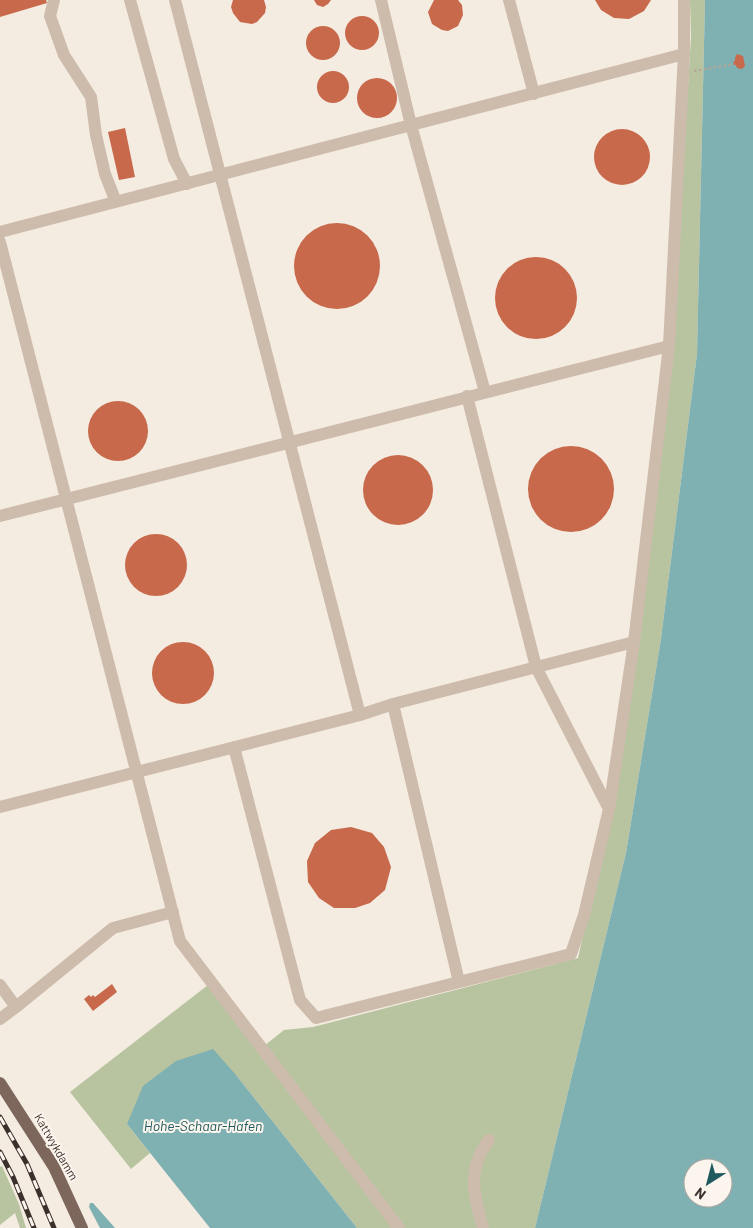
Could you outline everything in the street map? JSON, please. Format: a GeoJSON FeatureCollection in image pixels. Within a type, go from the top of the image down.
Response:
{"type":"FeatureCollection","features":[{"type":"Feature","properties":{"kind":"main road","name":"Kattwykdamm"},"geometry":{"type":"LineString","coordinates":[[0,1083],[54,1167],[82,1228]]}},
{"type":"Feature","properties":{"kind":"lane"},"geometry":{"type":"LineString","coordinates":[[54,0],[50,16],[64,55],[92,97],[98,142],[105,174],[116,202]]}},
{"type":"Feature","properties":{"kind":"lane"},"geometry":{"type":"LineString","coordinates":[[130,0],[174,159],[187,184]]}},
{"type":"Feature","properties":{"kind":"lane"},"geometry":{"type":"LineString","coordinates":[[175,0],[360,715]]}},
{"type":"Feature","properties":{"kind":"lane"},"geometry":{"type":"LineString","coordinates":[[381,0],[411,126],[485,392]]}},
{"type":"Feature","properties":{"kind":"lane"},"geometry":{"type":"LineString","coordinates":[[509,0],[534,94]]}},
{"type":"Feature","properties":{"kind":"lane"},"geometry":{"type":"LineString","coordinates":[[234,747],[300,1000],[316,1018],[571,954],[584,915],[609,809],[634,642],[668,346],[684,54],[684,0]]}},
{"type":"Feature","properties":{"kind":"lane"},"geometry":{"type":"LineString","coordinates":[[0,232],[684,54]]}},
{"type":"Feature","properties":{"kind":"lane"},"geometry":{"type":"LineString","coordinates":[[0,242],[180,941],[398,1228]]}},
{"type":"Feature","properties":{"kind":"lane"},"geometry":{"type":"LineString","coordinates":[[0,516],[668,346]]}},
{"type":"Feature","properties":{"kind":"lane"},"geometry":{"type":"LineString","coordinates":[[467,396],[536,667],[609,809]]}},
{"type":"Feature","properties":{"kind":"lane"},"geometry":{"type":"LineString","coordinates":[[0,807],[360,715],[393,704],[634,642]]}},
{"type":"Feature","properties":{"kind":"lane"},"geometry":{"type":"LineString","coordinates":[[393,704],[459,982]]}},
{"type":"Feature","properties":{"kind":"lane"},"geometry":{"type":"LineString","coordinates":[[0,1019],[113,928],[173,912]]}},
{"type":"Feature","properties":{"kind":"lane"},"geometry":{"type":"LineString","coordinates":[[0,985],[16,1007]]}},
{"type":"Feature","properties":{"kind":"lane"},"geometry":{"type":"LineString","coordinates":[[483,1228],[477,1208],[473,1180],[480,1152],[489,1140]]}},
{"type":"Feature","properties":{"kind":"path"},"geometry":{"type":"LineString","coordinates":[[692,71],[734,64]]}},
{"type":"Feature","properties":{"kind":"green space"},"geometry":{"type":"Polygon","coordinates":[[[690,0],[705,0],[697,354],[661,639],[626,853],[535,1228],[357,1228],[236,1075],[127,1124],[150,1153],[131,1169],[70,1092],[208,985],[259,1050],[284,1030],[313,1027],[578,958],[616,789],[626,724],[687,103],[691,37],[690,0]]]}},
{"type":"Feature","properties":{"kind":"green space"},"geometry":{"type":"Polygon","coordinates":[[[2,1166],[19,1204],[26,1228],[20,1228],[15,1213],[0,1225],[0,1167],[2,1166]]]}},
{"type":"Feature","properties":{"kind":"water"},"geometry":{"type":"Polygon","coordinates":[[[705,0],[753,0],[753,1228],[535,1228],[626,853],[661,639],[697,354],[705,0]]]}},
{"type":"Feature","properties":{"kind":"water","name":"Hohe-Schaar-Hafen"},"geometry":{"type":"Polygon","coordinates":[[[213,1049],[236,1075],[357,1228],[210,1228],[127,1124],[143,1086],[176,1061],[213,1049]]]}},
{"type":"Feature","properties":{"kind":"water"},"geometry":{"type":"Polygon","coordinates":[[[90,1203],[93,1203],[115,1228],[100,1228],[89,1207],[90,1203]]]}},
{"type":"Feature","properties":{"kind":"building"},"geometry":{"type":"Polygon","coordinates":[[[0,0],[46,0],[47,3],[0,17],[0,0]]]}},
{"type":"Feature","properties":{"kind":"building"},"geometry":{"type":"Polygon","coordinates":[[[233,0],[264,0],[265,13],[257,22],[252,24],[240,22],[231,7],[233,0]]]}},
{"type":"Feature","properties":{"kind":"building"},"geometry":{"type":"Polygon","coordinates":[[[314,0],[331,0],[323,7],[317,5],[314,0]]]}},
{"type":"Feature","properties":{"kind":"building"},"geometry":{"type":"Polygon","coordinates":[[[434,0],[458,0],[462,5],[463,15],[458,26],[448,31],[432,24],[428,12],[434,0]]]}},
{"type":"Feature","properties":{"kind":"building"},"geometry":{"type":"Polygon","coordinates":[[[595,0],[651,0],[644,11],[629,19],[614,18],[601,10],[595,0]]]}},
{"type":"Feature","properties":{"kind":"building"},"geometry":{"type":"Polygon","coordinates":[[[362,16],[369,17],[374,21],[378,26],[378,40],[374,45],[369,49],[362,50],[355,49],[350,45],[346,40],[345,33],[346,26],[350,21],[355,17],[362,16]]]}},
{"type":"Feature","properties":{"kind":"building"},"geometry":{"type":"Polygon","coordinates":[[[323,26],[330,27],[335,31],[339,36],[339,50],[335,55],[330,59],[323,60],[316,59],[311,55],[307,50],[306,43],[307,36],[311,31],[316,27],[323,26]]]}},
{"type":"Feature","properties":{"kind":"building"},"geometry":{"type":"Polygon","coordinates":[[[737,54],[743,56],[745,66],[742,69],[737,68],[733,62],[737,54]]]}},
{"type":"Feature","properties":{"kind":"building"},"geometry":{"type":"Polygon","coordinates":[[[333,71],[339,72],[344,76],[348,81],[348,93],[344,98],[339,102],[333,103],[327,102],[322,98],[318,93],[317,87],[318,81],[322,76],[327,72],[333,71]]]}},
{"type":"Feature","properties":{"kind":"building"},"geometry":{"type":"Polygon","coordinates":[[[373,78],[381,78],[388,81],[394,87],[397,98],[394,109],[388,115],[381,118],[373,118],[366,115],[360,109],[357,102],[357,94],[360,87],[366,81],[373,78]]]}},
{"type":"Feature","properties":{"kind":"building"},"geometry":{"type":"Polygon","coordinates":[[[125,128],[135,177],[119,180],[108,132],[125,128]]]}},
{"type":"Feature","properties":{"kind":"building"},"geometry":{"type":"Polygon","coordinates":[[[616,129],[628,129],[638,133],[646,141],[650,157],[646,173],[638,181],[628,185],[616,185],[606,181],[598,173],[594,163],[594,151],[598,141],[606,133],[616,129]]]}},
{"type":"Feature","properties":{"kind":"building"},"geometry":{"type":"Polygon","coordinates":[[[337,223],[353,227],[367,236],[376,250],[380,266],[376,282],[367,296],[353,305],[337,309],[321,305],[307,296],[298,282],[294,266],[298,250],[307,236],[321,227],[337,223]]]}},
{"type":"Feature","properties":{"kind":"building"},"geometry":{"type":"Polygon","coordinates":[[[536,257],[552,260],[565,269],[574,282],[577,298],[574,314],[565,327],[552,336],[536,339],[520,336],[507,327],[498,314],[495,298],[498,282],[507,269],[520,260],[536,257]]]}},
{"type":"Feature","properties":{"kind":"building"},"geometry":{"type":"Polygon","coordinates":[[[112,401],[124,401],[135,406],[143,414],[148,425],[146,443],[135,456],[124,461],[112,461],[101,456],[93,448],[88,437],[88,425],[93,414],[101,406],[112,401]]]}},
{"type":"Feature","properties":{"kind":"building"},"geometry":{"type":"Polygon","coordinates":[[[571,446],[587,450],[601,459],[610,473],[614,489],[610,505],[601,519],[587,528],[571,532],[555,528],[541,519],[532,505],[528,489],[532,473],[541,459],[555,450],[571,446]]]}},
{"type":"Feature","properties":{"kind":"building"},"geometry":{"type":"Polygon","coordinates":[[[398,455],[411,458],[423,465],[430,477],[433,490],[430,503],[423,515],[411,522],[398,525],[385,522],[373,515],[366,503],[363,490],[366,477],[373,465],[385,458],[398,455]]]}},
{"type":"Feature","properties":{"kind":"building"},"geometry":{"type":"Polygon","coordinates":[[[156,534],[168,536],[178,543],[185,553],[187,565],[185,577],[178,587],[168,594],[156,596],[144,594],[134,587],[127,577],[125,565],[127,553],[134,543],[144,536],[156,534]]]}},
{"type":"Feature","properties":{"kind":"building"},"geometry":{"type":"Polygon","coordinates":[[[177,642],[189,642],[205,651],[212,661],[214,673],[212,685],[205,695],[189,704],[177,704],[166,699],[157,690],[152,679],[152,667],[157,656],[166,647],[177,642]]]}},
{"type":"Feature","properties":{"kind":"building"},"geometry":{"type":"Polygon","coordinates":[[[351,827],[372,833],[384,847],[391,867],[385,890],[370,903],[355,908],[334,908],[319,898],[308,882],[307,861],[315,843],[331,830],[351,827]]]}},
{"type":"Feature","properties":{"kind":"building"},"geometry":{"type":"Polygon","coordinates":[[[112,984],[117,992],[93,1011],[84,999],[89,995],[95,997],[112,984]]]}},
{"type":"Feature","properties":{"kind":"railway"},"geometry":{"type":"LineString","coordinates":[[0,1117],[27,1164],[54,1228]]}},
{"type":"Feature","properties":{"kind":"railway"},"geometry":{"type":"LineString","coordinates":[[0,1152],[13,1177],[34,1228]]}}]}
